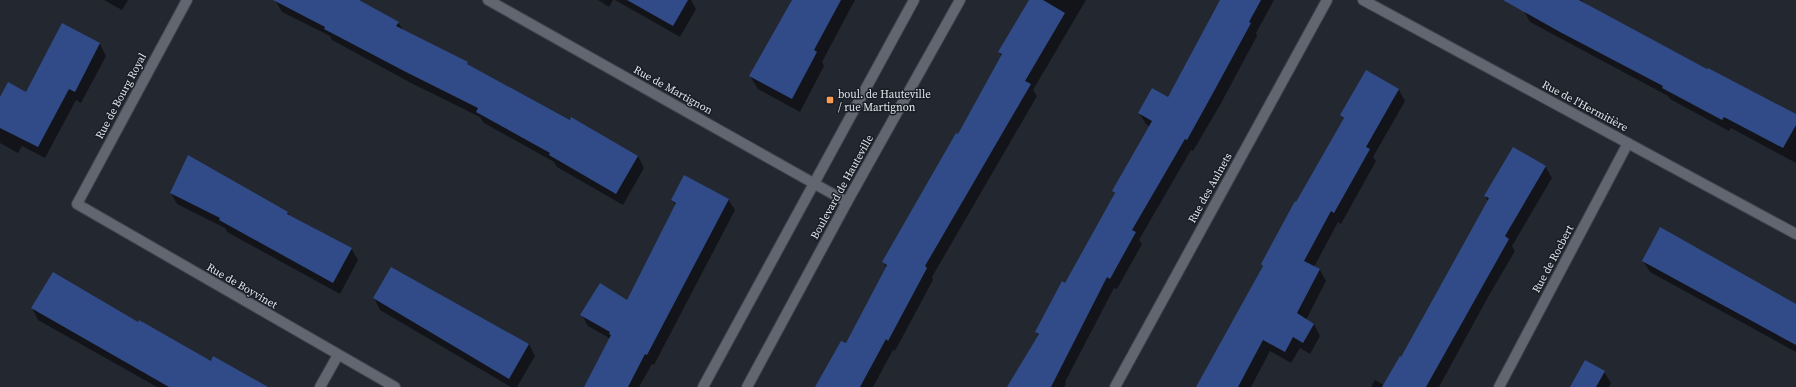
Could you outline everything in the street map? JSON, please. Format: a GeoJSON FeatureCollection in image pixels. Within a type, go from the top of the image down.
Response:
{"type":"FeatureCollection","features":[{"type":"Feature","properties":{"kind":"street","name":"Rue de Bourg Royal"},"geometry":{"type":"LineString","coordinates":[[77,204],[187,0]]}},
{"type":"Feature","properties":{"kind":"street","name":"Rue de Martignon"},"geometry":{"type":"LineString","coordinates":[[488,0],[814,182],[847,202]]}},
{"type":"Feature","properties":{"kind":"street"},"geometry":{"type":"LineString","coordinates":[[703,387],[914,0]]}},
{"type":"Feature","properties":{"kind":"street","name":"Boulevard de Hauteville"},"geometry":{"type":"LineString","coordinates":[[747,387],[847,202],[960,0]]}},
{"type":"Feature","properties":{"kind":"street","name":"Rue des Aulnets"},"geometry":{"type":"LineString","coordinates":[[1115,387],[1327,0]]}},
{"type":"Feature","properties":{"kind":"street","name":"Rue de l'Hermitière"},"geometry":{"type":"LineString","coordinates":[[1363,0],[1796,234]]}},
{"type":"Feature","properties":{"kind":"street","name":"Rue de Rocbert"},"geometry":{"type":"LineString","coordinates":[[1499,387],[1628,142]]}},
{"type":"Feature","properties":{"kind":"street","name":"Rue de Boyvinet"},"geometry":{"type":"LineString","coordinates":[[77,204],[395,387]]}},
{"type":"Feature","properties":{"kind":"street"},"geometry":{"type":"LineString","coordinates":[[320,387],[338,355]]}},
{"type":"Feature","properties":{"kind":"building"},"geometry":{"type":"Polygon","coordinates":[[[273,0],[359,0],[399,22],[396,26],[468,62],[467,64],[570,120],[571,117],[638,156],[616,194],[549,155],[550,153],[476,112],[478,108],[324,29],[325,27],[273,0]]]}},
{"type":"Feature","properties":{"kind":"building"},"geometry":{"type":"Polygon","coordinates":[[[627,0],[688,0],[673,26],[627,0]]]}},
{"type":"Feature","properties":{"kind":"building"},"geometry":{"type":"Polygon","coordinates":[[[792,0],[841,0],[814,50],[817,52],[792,99],[749,76],[792,0]]]}},
{"type":"Feature","properties":{"kind":"building"},"geometry":{"type":"Polygon","coordinates":[[[1029,0],[1043,0],[1065,13],[1025,81],[1031,84],[925,266],[927,268],[888,341],[886,339],[860,387],[815,387],[841,341],[846,343],[887,265],[882,262],[956,133],[958,134],[1002,54],[998,52],[1029,0]]]}},
{"type":"Feature","properties":{"kind":"building"},"geometry":{"type":"Polygon","coordinates":[[[1220,0],[1261,0],[1249,22],[1251,23],[1187,140],[1185,139],[1132,230],[1136,232],[1110,279],[1107,277],[1051,387],[1007,387],[1039,334],[1035,332],[1062,281],[1065,283],[1115,193],[1112,191],[1152,121],[1138,113],[1152,88],[1168,97],[1220,0]]]}},
{"type":"Feature","properties":{"kind":"building"},"geometry":{"type":"Polygon","coordinates":[[[1503,0],[1579,0],[1707,69],[1708,68],[1796,114],[1796,125],[1783,148],[1724,117],[1722,120],[1662,88],[1663,86],[1560,32],[1503,0]]]}},
{"type":"Feature","properties":{"kind":"building"},"geometry":{"type":"Polygon","coordinates":[[[62,23],[100,43],[75,92],[69,89],[38,147],[0,128],[0,97],[8,82],[26,92],[62,23]]]}},
{"type":"Feature","properties":{"kind":"building"},"geometry":{"type":"Polygon","coordinates":[[[1366,70],[1399,89],[1366,147],[1370,149],[1334,213],[1331,211],[1304,261],[1320,269],[1297,313],[1314,324],[1303,343],[1293,337],[1285,352],[1263,340],[1238,387],[1196,387],[1263,266],[1261,264],[1295,201],[1296,202],[1344,118],[1340,115],[1366,70]]]}},
{"type":"Feature","properties":{"kind":"building"},"geometry":{"type":"Polygon","coordinates":[[[1513,147],[1546,166],[1505,236],[1509,239],[1426,387],[1382,387],[1400,356],[1401,357],[1489,198],[1484,196],[1513,147]]]}},
{"type":"Feature","properties":{"kind":"building"},"geometry":{"type":"Polygon","coordinates":[[[188,155],[288,212],[287,214],[352,248],[333,283],[219,220],[220,218],[170,193],[188,155]]]}},
{"type":"Feature","properties":{"kind":"building"},"geometry":{"type":"Polygon","coordinates":[[[684,175],[729,199],[647,355],[645,354],[628,387],[584,387],[611,335],[609,334],[610,332],[580,315],[600,283],[627,300],[676,203],[671,200],[684,175]]]}},
{"type":"Feature","properties":{"kind":"building"},"geometry":{"type":"Polygon","coordinates":[[[1660,227],[1796,304],[1796,345],[1642,261],[1660,227]]]}},
{"type":"Feature","properties":{"kind":"building"},"geometry":{"type":"Polygon","coordinates":[[[391,267],[529,344],[509,379],[373,298],[391,267]]]}},
{"type":"Feature","properties":{"kind":"building"},"geometry":{"type":"Polygon","coordinates":[[[53,272],[138,322],[139,320],[211,361],[213,356],[268,387],[169,387],[31,308],[53,272]]]}},
{"type":"Feature","properties":{"kind":"building"},"geometry":{"type":"Polygon","coordinates":[[[1585,360],[1605,371],[1596,387],[1570,387],[1585,360]]]}},
{"type":"Feature","properties":{"kind":"place","name":"boul. de Hauteville / rue Martignon"},"geometry":{"type":"Point","coordinates":[830,100]}}]}
